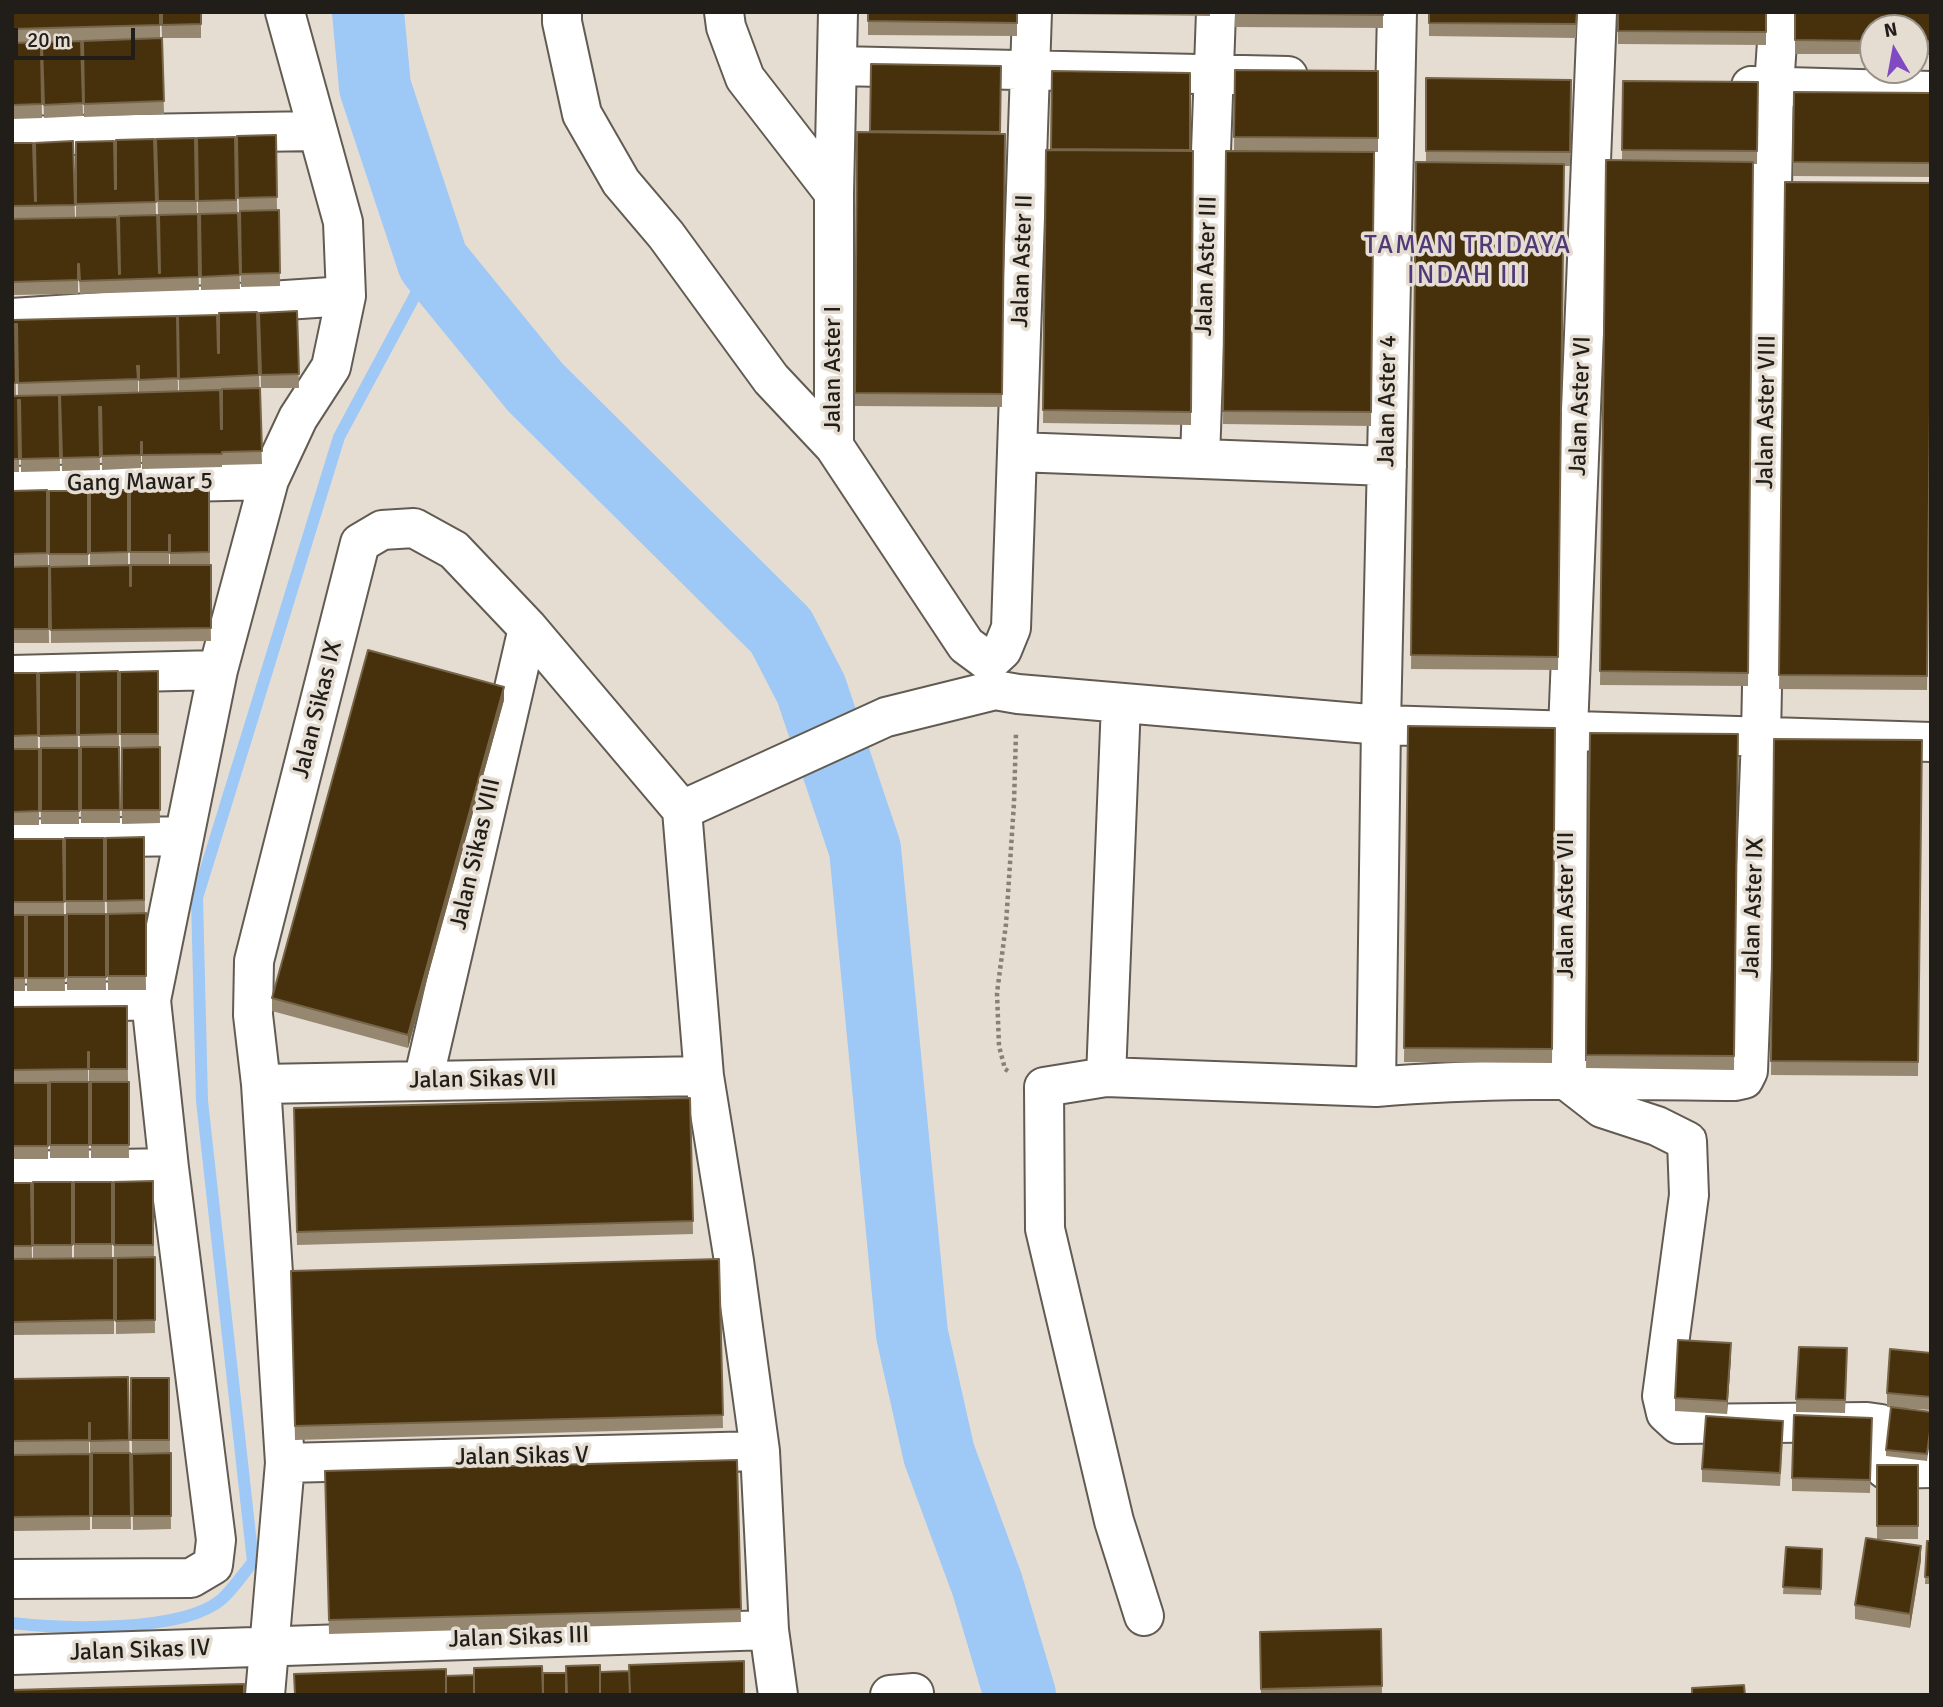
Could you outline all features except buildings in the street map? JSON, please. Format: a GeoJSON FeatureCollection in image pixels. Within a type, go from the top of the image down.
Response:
{"type":"FeatureCollection","features":[{"type":"Feature","properties":{"kind":"street"},"geometry":{"type":"LineString","coordinates":[[12,1579],[191,1578],[213,1565],[216,1540],[169,1168],[151,1000],[218,670],[269,480],[298,418],[331,367],[346,296],[343,222],[285,12]]}},
{"type":"Feature","properties":{"kind":"street"},"geometry":{"type":"LineString","coordinates":[[562,12],[582,114],[621,182],[666,235],[771,379],[834,446]]}},
{"type":"Feature","properties":{"kind":"street"},"geometry":{"type":"LineString","coordinates":[[724,12],[726,27],[745,78],[834,193]]}},
{"type":"Feature","properties":{"kind":"street","name":"Jalan Aster I"},"geometry":{"type":"LineString","coordinates":[[838,12],[834,193],[834,446],[966,645],[1000,682]]}},
{"type":"Feature","properties":{"kind":"street","name":"Jalan Aster II"},"geometry":{"type":"LineString","coordinates":[[1000,682],[1002,650],[1011,628],[1032,12]]}},
{"type":"Feature","properties":{"kind":"street","name":"Jalan Aster III"},"geometry":{"type":"LineString","coordinates":[[1200,458],[1216,12]]}},
{"type":"Feature","properties":{"kind":"street","name":"Jalan Aster 4"},"geometry":{"type":"LineString","coordinates":[[1376,1087],[1387,466],[1381,78],[1398,12]]}},
{"type":"Feature","properties":{"kind":"street","name":"Jalan Aster VI"},"geometry":{"type":"LineString","coordinates":[[1568,730],[1608,81],[1597,12]]}},
{"type":"Feature","properties":{"kind":"street","name":"Jalan Aster VIII"},"geometry":{"type":"LineString","coordinates":[[1760,737],[1774,87],[1779,12]]}},
{"type":"Feature","properties":{"kind":"street"},"geometry":{"type":"LineString","coordinates":[[836,66],[1326,77]]}},
{"type":"Feature","properties":{"kind":"street"},"geometry":{"type":"LineString","coordinates":[[1381,78],[1435,79]]}},
{"type":"Feature","properties":{"kind":"street"},"geometry":{"type":"LineString","coordinates":[[1554,80],[1608,81]]}},
{"type":"Feature","properties":{"kind":"street"},"geometry":{"type":"LineString","coordinates":[[1719,85],[1931,91]]}},
{"type":"Feature","properties":{"kind":"street"},"geometry":{"type":"LineString","coordinates":[[12,135],[317,131]]}},
{"type":"Feature","properties":{"kind":"street"},"geometry":{"type":"LineString","coordinates":[[12,318],[346,296]]}},
{"type":"Feature","properties":{"kind":"street"},"geometry":{"type":"LineString","coordinates":[[1017,452],[1387,466]]}},
{"type":"Feature","properties":{"kind":"street","name":"Gang Mawar 5"},"geometry":{"type":"LineString","coordinates":[[12,485],[269,480]]}},
{"type":"Feature","properties":{"kind":"street","name":"Jalan Sikas IX"},"geometry":{"type":"LineString","coordinates":[[265,1695],[285,1463],[288,1281],[253,1015],[254,961],[360,543],[382,530],[414,528],[454,550],[528,628],[682,810]]}},
{"type":"Feature","properties":{"kind":"street","name":"Jalan Sikas VIII"},"geometry":{"type":"LineString","coordinates":[[423,1081],[528,628]]}},
{"type":"Feature","properties":{"kind":"street"},"geometry":{"type":"LineString","coordinates":[[12,674],[218,670]]}},
{"type":"Feature","properties":{"kind":"street"},"geometry":{"type":"LineString","coordinates":[[778,1695],[769,1630],[760,1451],[734,1261],[704,1076],[682,810],[886,717],[1000,682],[1121,703],[1381,724],[1931,742]]}},
{"type":"Feature","properties":{"kind":"street"},"geometry":{"type":"LineString","coordinates":[[1106,1077],[1121,703]]}},
{"type":"Feature","properties":{"kind":"street","name":"Jalan Aster VII"},"geometry":{"type":"LineString","coordinates":[[1566,1080],[1568,730]]}},
{"type":"Feature","properties":{"kind":"street","name":"Jalan Aster IX"},"geometry":{"type":"LineString","coordinates":[[1566,1080],[1744,1079],[1748,1071],[1760,737]]}},
{"type":"Feature","properties":{"kind":"street"},"geometry":{"type":"LineString","coordinates":[[12,839],[184,836]]}},
{"type":"Feature","properties":{"kind":"street"},"geometry":{"type":"LineString","coordinates":[[12,1005],[151,1000]]}},
{"type":"Feature","properties":{"kind":"street","name":"Jalan Sikas VII"},"geometry":{"type":"LineString","coordinates":[[261,1084],[704,1076]]}},
{"type":"Feature","properties":{"kind":"street"},"geometry":{"type":"LineString","coordinates":[[1144,1616],[1114,1521],[1045,1229],[1044,1087],[1106,1077],[1376,1087],[1566,1080],[1602,1108],[1657,1126],[1687,1141],[1689,1195],[1662,1396],[1666,1413],[1678,1424],[1881,1424],[1880,1462],[1885,1469],[1931,1468]]}},
{"type":"Feature","properties":{"kind":"street"},"geometry":{"type":"LineString","coordinates":[[12,1171],[169,1168]]}},
{"type":"Feature","properties":{"kind":"street"},"geometry":{"type":"LineString","coordinates":[[696,1263],[734,1261]]}},
{"type":"Feature","properties":{"kind":"street"},"geometry":{"type":"LineString","coordinates":[[156,1378],[196,1377]]}},
{"type":"Feature","properties":{"kind":"street","name":"Jalan Sikas V"},"geometry":{"type":"LineString","coordinates":[[285,1463],[760,1451]]}},
{"type":"Feature","properties":{"kind":"street","name":"Jalan Sikas III"},"geometry":{"type":"LineString","coordinates":[[268,1646],[769,1630]]}},
{"type":"Feature","properties":{"kind":"street","name":"Jalan Sikas IV"},"geometry":{"type":"LineString","coordinates":[[12,1655],[268,1646]]}},
{"type":"Feature","properties":{"kind":"path"},"geometry":{"type":"LineString","coordinates":[[1000,682],[1014,803],[1006,924],[997,993],[999,1046],[1005,1069],[1019,1080],[1044,1087]]}},
{"type":"Feature","properties":{"kind":"waterway"},"geometry":{"type":"LineString","coordinates":[[368,12],[375,87],[433,262],[535,387],[781,631],[811,689],[865,849],[912,1334],[939,1454],[987,1584],[1020,1695]]}},
{"type":"Feature","properties":{"kind":"waterway"},"geometry":{"type":"LineString","coordinates":[[12,1623],[90,1627],[152,1623],[180,1618],[204,1610],[222,1599],[253,1562],[202,1101],[197,898],[339,437],[433,262]]}},
{"type":"Feature","properties":{"kind":"district","name":"TAMAN TRIDAYA INDAH III"},"geometry":{"type":"Point","coordinates":[1468,261]}}]}
